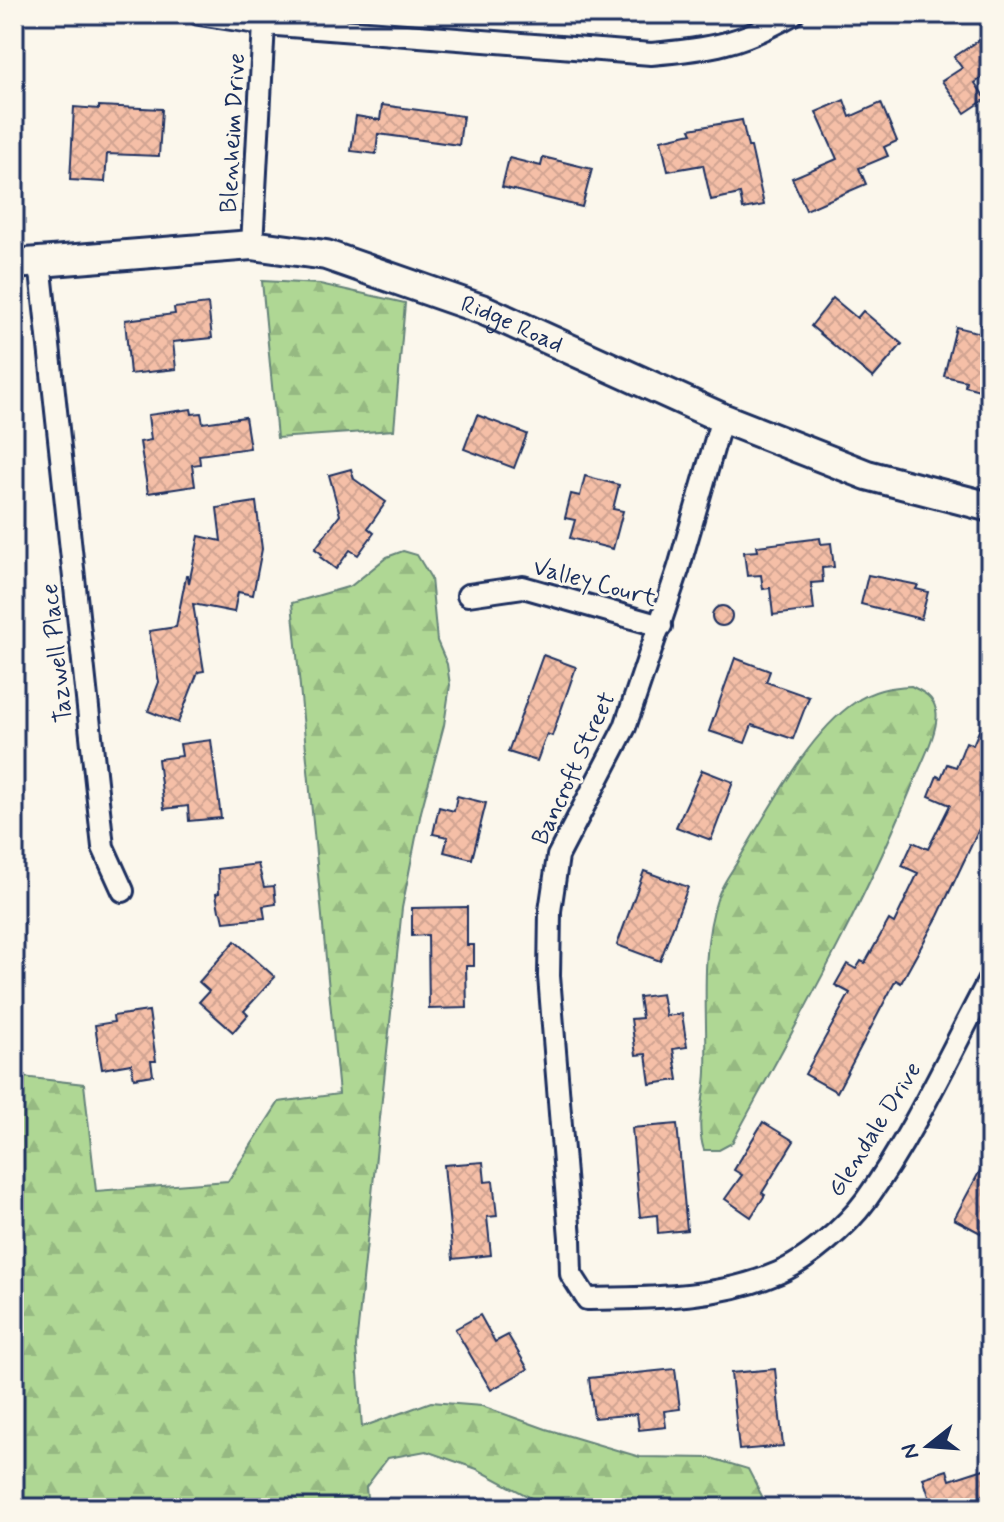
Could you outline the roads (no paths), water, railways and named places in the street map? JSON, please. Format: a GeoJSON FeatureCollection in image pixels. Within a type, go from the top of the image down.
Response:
{"type":"FeatureCollection","features":[{"type":"Feature","properties":{"kind":"street","name":"Blenheim Drive"},"geometry":{"type":"LineString","coordinates":[[199,14],[264,24],[651,54],[712,49],[764,31],[793,14]]}},
{"type":"Feature","properties":{"kind":"street","name":"Blenheim Drive"},"geometry":{"type":"LineString","coordinates":[[252,245],[264,24]]}},
{"type":"Feature","properties":{"kind":"street","name":"Ridge Road"},"geometry":{"type":"LineString","coordinates":[[27,263],[252,245],[326,255],[484,310],[722,418],[867,475],[990,507]]}},
{"type":"Feature","properties":{"kind":"street","name":"Tazwell Place"},"geometry":{"type":"LineString","coordinates":[[27,263],[103,847],[123,891]]}},
{"type":"Feature","properties":{"kind":"street","name":"Bancroft Street"},"geometry":{"type":"LineString","coordinates":[[582,1292],[571,1274],[549,976],[550,911],[558,856],[625,727],[661,626],[722,418]]}},
{"type":"Feature","properties":{"kind":"street","name":"Valley Court"},"geometry":{"type":"LineString","coordinates":[[468,595],[523,587],[661,626]]}},
{"type":"Feature","properties":{"kind":"street","name":"Glendale Drive"},"geometry":{"type":"LineString","coordinates":[[582,1292],[587,1299],[674,1298],[733,1287],[779,1273],[822,1245],[865,1202],[906,1135],[990,978]]}}]}
